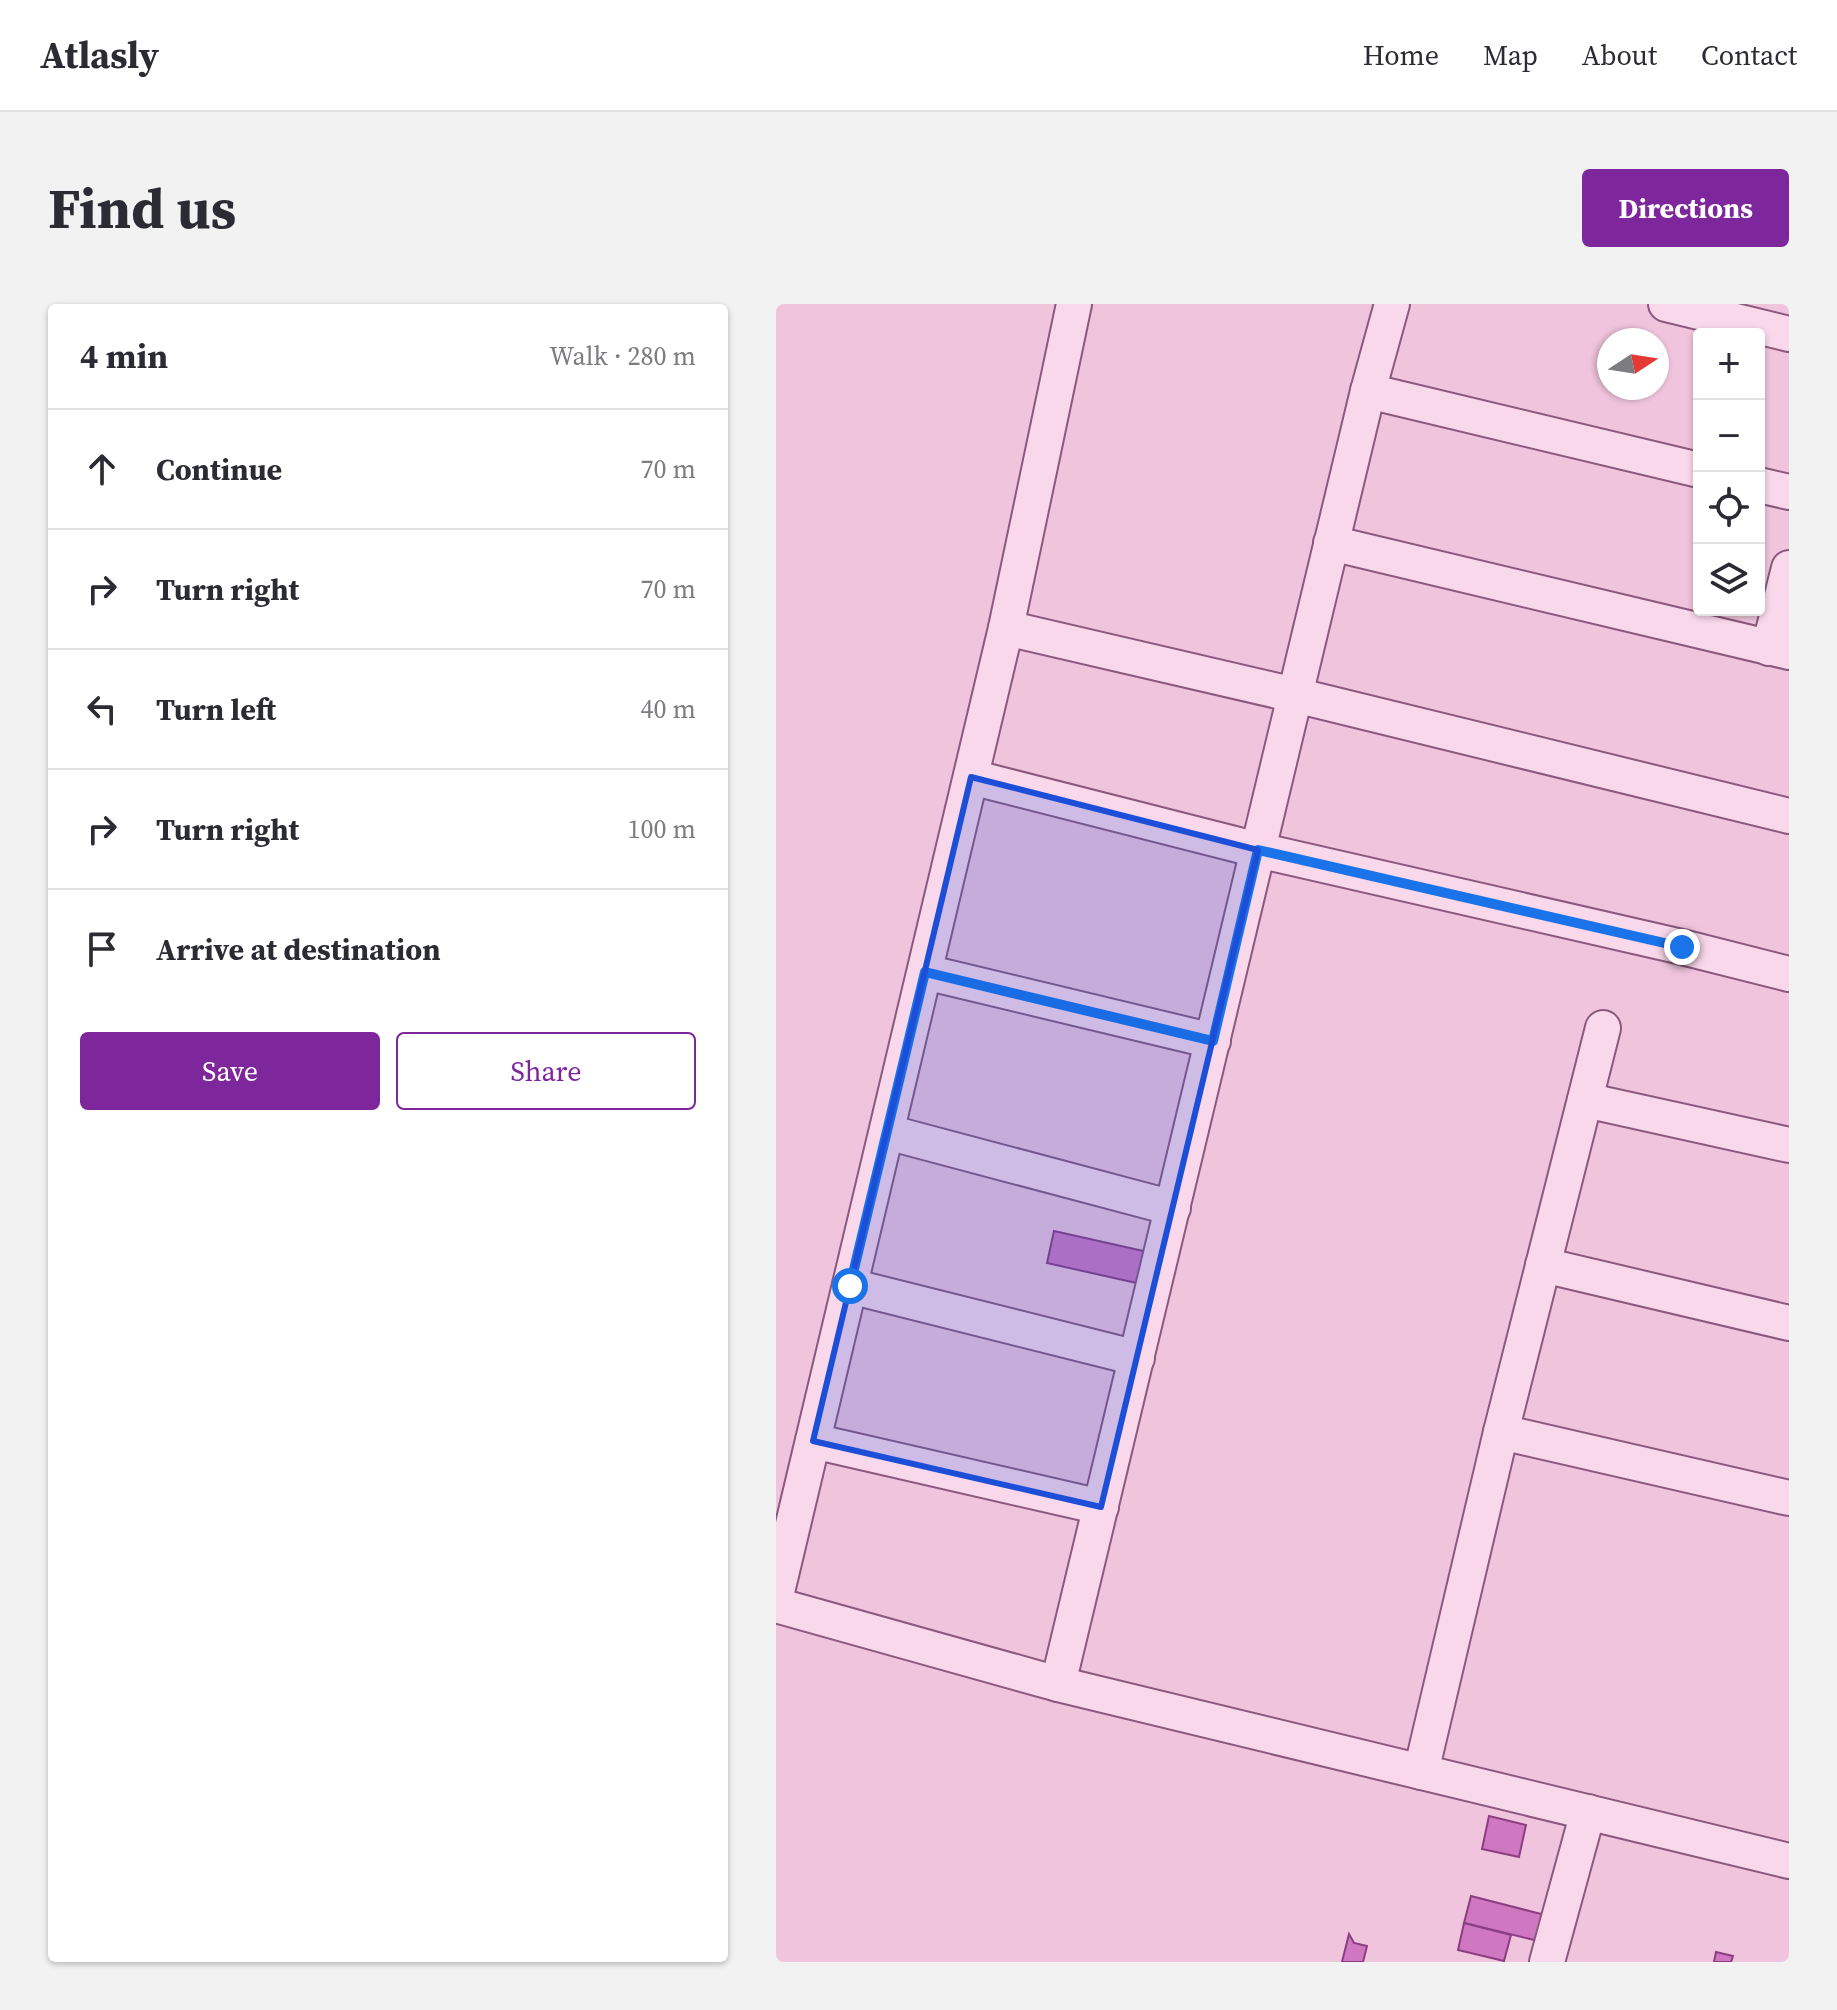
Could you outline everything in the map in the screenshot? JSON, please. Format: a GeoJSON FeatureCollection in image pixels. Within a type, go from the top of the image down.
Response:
{"type":"FeatureCollection","features":[{"type":"Feature","properties":{"kind":"street"},"geometry":{"type":"LineString","coordinates":[[776,1596],[1006,628],[1074,304]]}},
{"type":"Feature","properties":{"kind":"street"},"geometry":{"type":"LineString","coordinates":[[1058,1684],[1331,543],[1392,304]]}},
{"type":"Feature","properties":{"kind":"street"},"geometry":{"type":"LineString","coordinates":[[1666,304],[1789,334]]}},
{"type":"Feature","properties":{"kind":"street"},"geometry":{"type":"LineString","coordinates":[[1368,391],[1693,469]]}},
{"type":"Feature","properties":{"kind":"street"},"geometry":{"type":"LineString","coordinates":[[1765,486],[1789,492]]}},
{"type":"Feature","properties":{"kind":"street"},"geometry":{"type":"LineString","coordinates":[[1331,543],[1779,650],[1789,568]]}},
{"type":"Feature","properties":{"kind":"street"},"geometry":{"type":"LineString","coordinates":[[1006,628],[1789,816]]}},
{"type":"Feature","properties":{"kind":"street"},"geometry":{"type":"LineString","coordinates":[[971,777],[1258,850],[1789,974]]}},
{"type":"Feature","properties":{"kind":"street"},"geometry":{"type":"LineString","coordinates":[[925,972],[1213,1041]]}},
{"type":"Feature","properties":{"kind":"street"},"geometry":{"type":"LineString","coordinates":[[1421,1772],[1501,1432],[1603,1028]]}},
{"type":"Feature","properties":{"kind":"street"},"geometry":{"type":"LineString","coordinates":[[1585,1100],[1789,1145]]}},
{"type":"Feature","properties":{"kind":"street"},"geometry":{"type":"LineString","coordinates":[[887,1132],[1173,1208]]}},
{"type":"Feature","properties":{"kind":"street"},"geometry":{"type":"LineString","coordinates":[[1543,1265],[1789,1323]]}},
{"type":"Feature","properties":{"kind":"street"},"geometry":{"type":"LineString","coordinates":[[850,1286],[1137,1358]]}},
{"type":"Feature","properties":{"kind":"street"},"geometry":{"type":"LineString","coordinates":[[1501,1432],[1789,1498]]}},
{"type":"Feature","properties":{"kind":"street"},"geometry":{"type":"LineString","coordinates":[[813,1441],[1101,1507]]}},
{"type":"Feature","properties":{"kind":"street"},"geometry":{"type":"LineString","coordinates":[[776,1605],[1058,1684],[1789,1861]]}},
{"type":"Feature","properties":{"kind":"street"},"geometry":{"type":"LineString","coordinates":[[1547,1962],[1588,1812]]}},
{"type":"Feature","properties":{"kind":"highlighted area"},"geometry":{"type":"Polygon","coordinates":[[[971,777],[1258,850],[1101,1507],[813,1441],[971,777]]]}},
{"type":"Feature","properties":{"kind":"building"},"geometry":{"type":"Polygon","coordinates":[[[1054,1231],[1148,1252],[1141,1284],[1047,1263],[1054,1231]]]}},
{"type":"Feature","properties":{"kind":"building"},"geometry":{"type":"Polygon","coordinates":[[[1489,1816],[1526,1825],[1519,1857],[1482,1849],[1489,1816]]]}},
{"type":"Feature","properties":{"kind":"building"},"geometry":{"type":"Polygon","coordinates":[[[1471,1896],[1545,1915],[1538,1941],[1464,1923],[1471,1896]]]}},
{"type":"Feature","properties":{"kind":"building"},"geometry":{"type":"Polygon","coordinates":[[[1464,1923],[1511,1935],[1504,1961],[1458,1950],[1464,1923]]]}},
{"type":"Feature","properties":{"kind":"building"},"geometry":{"type":"Polygon","coordinates":[[[1349,1934],[1354,1943],[1367,1946],[1363,1962],[1342,1962],[1349,1934]]]}},
{"type":"Feature","properties":{"kind":"building"},"geometry":{"type":"Polygon","coordinates":[[[1716,1952],[1733,1956],[1731,1962],[1714,1962],[1716,1952]]]}},
{"type":"Feature","properties":{"kind":"route"},"geometry":{"type":"LineString","coordinates":[[850,1286],[925,972],[1213,1041],[1258,850],[1682,947]]}}]}
